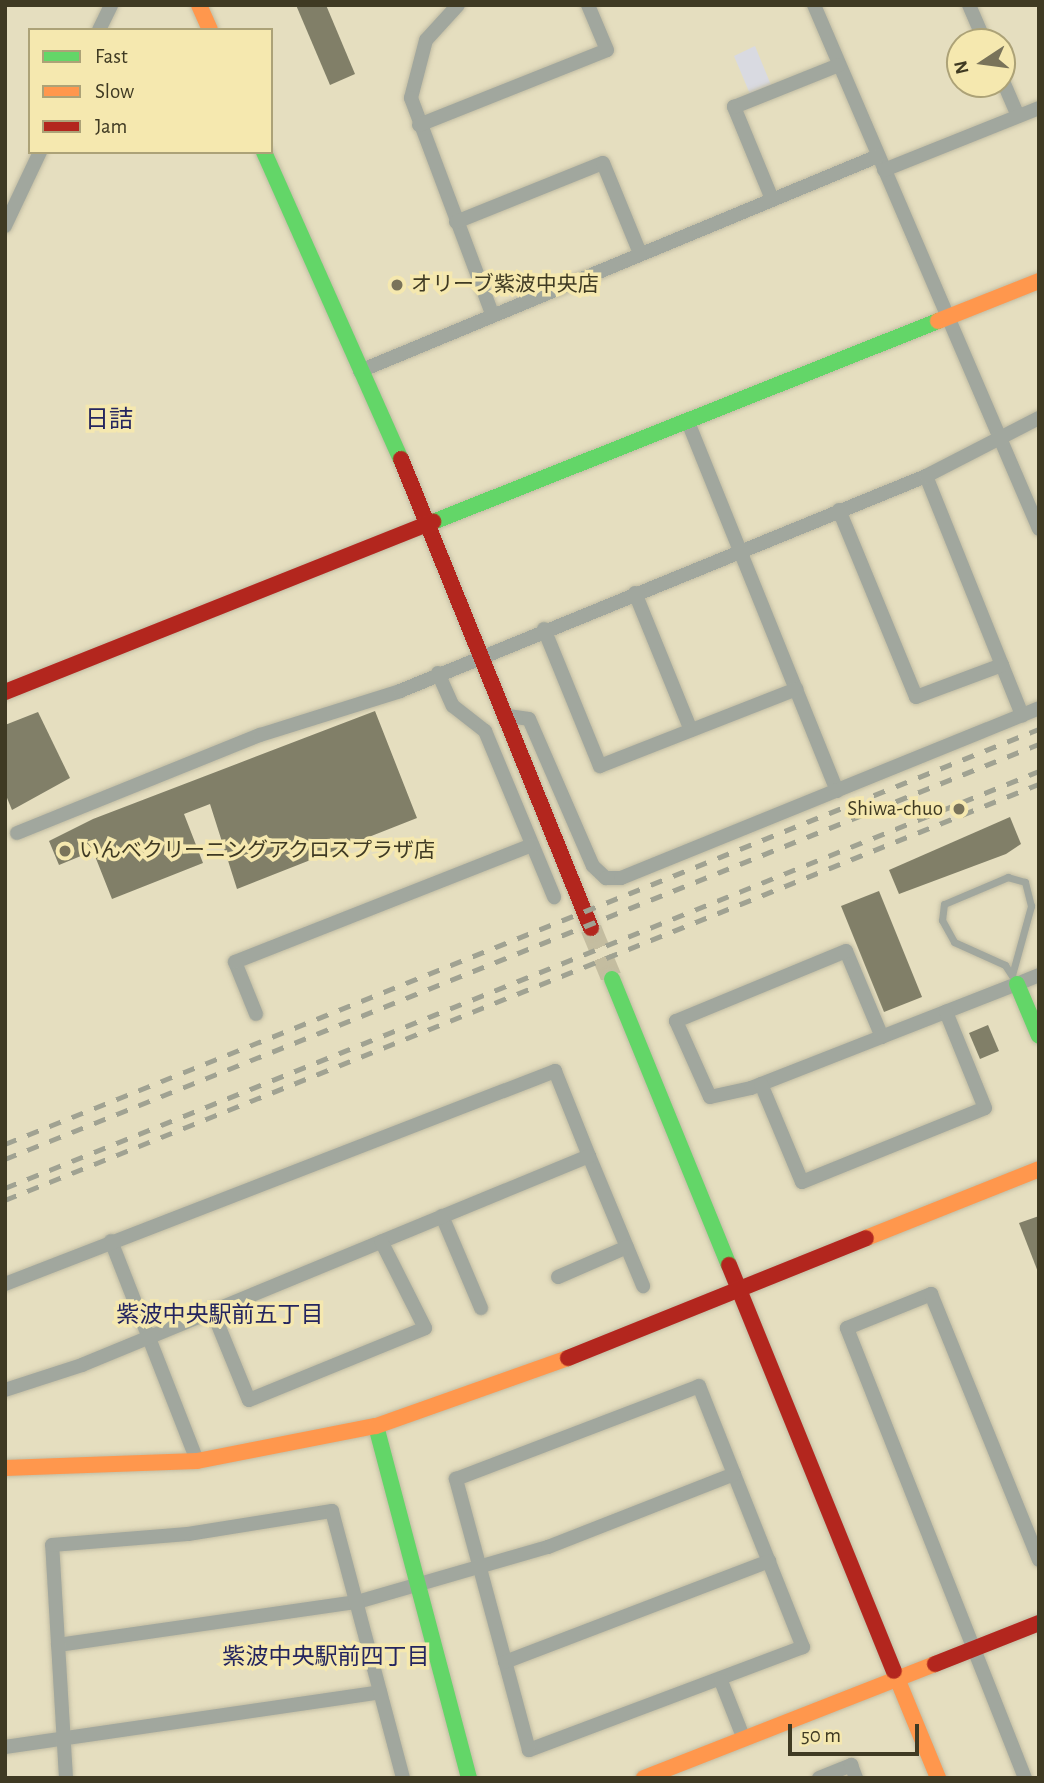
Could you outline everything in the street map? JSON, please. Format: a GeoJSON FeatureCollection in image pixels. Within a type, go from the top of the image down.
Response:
{"type":"FeatureCollection","features":[{"type":"Feature","properties":{"kind":"street"},"geometry":{"type":"LineString","coordinates":[[100,28],[111,5]]}},
{"type":"Feature","properties":{"kind":"street"},"geometry":{"type":"LineString","coordinates":[[199,5],[209,28]]}},
{"type":"Feature","properties":{"kind":"street"},"geometry":{"type":"LineString","coordinates":[[458,5],[416,60],[411,98],[492,314]]}},
{"type":"Feature","properties":{"kind":"street"},"geometry":{"type":"LineString","coordinates":[[419,125],[607,50],[588,5]]}},
{"type":"Feature","properties":{"kind":"street"},"geometry":{"type":"LineString","coordinates":[[814,5],[944,320],[1039,529]]}},
{"type":"Feature","properties":{"kind":"street"},"geometry":{"type":"LineString","coordinates":[[969,5],[979,28]]}},
{"type":"Feature","properties":{"kind":"street"},"geometry":{"type":"LineString","coordinates":[[772,199],[734,107],[839,65]]}},
{"type":"Feature","properties":{"kind":"street"},"geometry":{"type":"LineString","coordinates":[[1010,98],[1018,116]]}},
{"type":"Feature","properties":{"kind":"street"},"geometry":{"type":"LineString","coordinates":[[884,170],[1039,107]]}},
{"type":"Feature","properties":{"kind":"street"},"geometry":{"type":"LineString","coordinates":[[5,226],[39,154]]}},
{"type":"Feature","properties":{"kind":"street"},"geometry":{"type":"LineString","coordinates":[[265,154],[430,524],[591,928]]}},
{"type":"Feature","properties":{"kind":"street"},"geometry":{"type":"LineString","coordinates":[[360,371],[878,156]]}},
{"type":"Feature","properties":{"kind":"street"},"geometry":{"type":"LineString","coordinates":[[456,222],[603,163],[640,253]]}},
{"type":"Feature","properties":{"kind":"street"},"geometry":{"type":"LineString","coordinates":[[5,692],[1039,281]]}},
{"type":"Feature","properties":{"kind":"street"},"geometry":{"type":"LineString","coordinates":[[16,833],[438,673],[926,476],[994,444],[998,434],[1039,418]]}},
{"type":"Feature","properties":{"kind":"street"},"geometry":{"type":"LineString","coordinates":[[688,422],[837,791]]}},
{"type":"Feature","properties":{"kind":"street"},"geometry":{"type":"LineString","coordinates":[[926,476],[1022,715]]}},
{"type":"Feature","properties":{"kind":"street"},"geometry":{"type":"LineString","coordinates":[[839,510],[916,698],[1002,665]]}},
{"type":"Feature","properties":{"kind":"street"},"geometry":{"type":"LineString","coordinates":[[635,593],[691,730]]}},
{"type":"Feature","properties":{"kind":"street"},"geometry":{"type":"LineString","coordinates":[[544,629],[600,766],[796,689]]}},
{"type":"Feature","properties":{"kind":"street"},"geometry":{"type":"LineString","coordinates":[[438,673],[453,706],[485,731],[554,897]]}},
{"type":"Feature","properties":{"kind":"street"},"geometry":{"type":"LineString","coordinates":[[508,716],[529,719],[538,732],[593,866],[606,878],[621,878],[1039,708]]}},
{"type":"Feature","properties":{"kind":"street"},"geometry":{"type":"LineString","coordinates":[[256,1014],[235,962],[532,845]]}},
{"type":"Feature","properties":{"kind":"street"},"geometry":{"type":"LineString","coordinates":[[882,1037],[846,951],[676,1021],[710,1097],[761,1084],[882,1037],[946,1012],[1015,980],[1039,975]]}},
{"type":"Feature","properties":{"kind":"street"},"geometry":{"type":"LineString","coordinates":[[612,979],[743,1289],[938,1778]]}},
{"type":"Feature","properties":{"kind":"street"},"geometry":{"type":"LineString","coordinates":[[1015,980],[1039,1037]]}},
{"type":"Feature","properties":{"kind":"street"},"geometry":{"type":"LineString","coordinates":[[761,1084],[802,1182],[985,1108],[946,1012]]}},
{"type":"Feature","properties":{"kind":"street"},"geometry":{"type":"LineString","coordinates":[[5,1284],[555,1071],[643,1286]]}},
{"type":"Feature","properties":{"kind":"street"},"geometry":{"type":"LineString","coordinates":[[5,1390],[212,1310],[589,1156]]}},
{"type":"Feature","properties":{"kind":"street"},"geometry":{"type":"LineString","coordinates":[[5,1468],[197,1461],[376,1426],[459,1401],[1039,1169]]}},
{"type":"Feature","properties":{"kind":"street"},"geometry":{"type":"LineString","coordinates":[[442,1216],[481,1308]]}},
{"type":"Feature","properties":{"kind":"street"},"geometry":{"type":"LineString","coordinates":[[111,1241],[197,1461]]}},
{"type":"Feature","properties":{"kind":"street"},"geometry":{"type":"LineString","coordinates":[[212,1310],[249,1400],[425,1328],[381,1241]]}},
{"type":"Feature","properties":{"kind":"street"},"geometry":{"type":"LineString","coordinates":[[558,1277],[627,1247]]}},
{"type":"Feature","properties":{"kind":"street"},"geometry":{"type":"LineString","coordinates":[[1025,1778],[847,1328],[931,1294],[1039,1560]]}},
{"type":"Feature","properties":{"kind":"street"},"geometry":{"type":"LineString","coordinates":[[699,1386],[769,1561],[803,1647],[721,1681],[529,1750],[456,1479],[699,1386]]}},
{"type":"Feature","properties":{"kind":"street"},"geometry":{"type":"LineString","coordinates":[[376,1426],[469,1778]]}},
{"type":"Feature","properties":{"kind":"street"},"geometry":{"type":"LineString","coordinates":[[58,1644],[357,1602],[480,1570],[734,1474]]}},
{"type":"Feature","properties":{"kind":"street"},"geometry":{"type":"LineString","coordinates":[[66,1778],[52,1545],[188,1534],[332,1511],[403,1778]]}},
{"type":"Feature","properties":{"kind":"street"},"geometry":{"type":"LineString","coordinates":[[505,1662],[769,1561]]}},
{"type":"Feature","properties":{"kind":"street"},"geometry":{"type":"LineString","coordinates":[[644,1778],[1039,1622]]}},
{"type":"Feature","properties":{"kind":"street"},"geometry":{"type":"LineString","coordinates":[[721,1681],[744,1739]]}},
{"type":"Feature","properties":{"kind":"street"},"geometry":{"type":"LineString","coordinates":[[5,1746],[64,1740],[380,1692]]}},
{"type":"Feature","properties":{"kind":"street"},"geometry":{"type":"LineString","coordinates":[[818,1778],[851,1765],[856,1778]]}},
{"type":"Feature","properties":{"kind":"lane"},"geometry":{"type":"LineString","coordinates":[[1008,877],[1025,882],[1031,906],[1015,980],[954,942],[942,920],[944,904],[1008,877]]}},
{"type":"Feature","properties":{"kind":"shaded area"},"geometry":{"type":"Polygon","coordinates":[[[755,46],[771,85],[750,94],[734,56],[755,46]]]}},
{"type":"Feature","properties":{"kind":"building"},"geometry":{"type":"Polygon","coordinates":[[[296,5],[326,5],[355,74],[330,85],[296,5]]]}},
{"type":"Feature","properties":{"kind":"building"},"geometry":{"type":"Polygon","coordinates":[[[375,711],[417,818],[237,889],[210,804],[184,814],[203,863],[112,899],[93,851],[59,865],[49,841],[93,819],[375,711]]]}},
{"type":"Feature","properties":{"kind":"building"},"geometry":{"type":"Polygon","coordinates":[[[38,712],[70,778],[12,810],[5,793],[5,725],[38,712]]]}},
{"type":"Feature","properties":{"kind":"building"},"geometry":{"type":"Polygon","coordinates":[[[1010,817],[1021,844],[1006,854],[899,894],[889,870],[1010,817]]]}},
{"type":"Feature","properties":{"kind":"building"},"geometry":{"type":"Polygon","coordinates":[[[879,891],[922,997],[884,1012],[841,906],[879,891]]]}},
{"type":"Feature","properties":{"kind":"building"},"geometry":{"type":"Polygon","coordinates":[[[988,1025],[999,1051],[980,1059],[969,1033],[988,1025]]]}},
{"type":"Feature","properties":{"kind":"building"},"geometry":{"type":"Polygon","coordinates":[[[1039,1216],[1039,1272],[1038,1272],[1019,1223],[1039,1216]]]}},
{"type":"Feature","properties":{"kind":"tunnel"},"geometry":{"type":"LineString","coordinates":[[591,928],[612,979]]}},
{"type":"Feature","properties":{"kind":"railway"},"geometry":{"type":"LineString","coordinates":[[5,1144],[1039,729]]}},
{"type":"Feature","properties":{"kind":"railway"},"geometry":{"type":"LineString","coordinates":[[5,1159],[1039,744]]}},
{"type":"Feature","properties":{"kind":"railway"},"geometry":{"type":"LineString","coordinates":[[5,1188],[1039,771]]}},
{"type":"Feature","properties":{"kind":"railway"},"geometry":{"type":"LineString","coordinates":[[5,1200],[1039,784]]}},
{"type":"Feature","properties":{"kind":"traffic: fast"},"geometry":{"type":"LineString","coordinates":[[265,154],[401,459]]}},
{"type":"Feature","properties":{"kind":"traffic: fast"},"geometry":{"type":"LineString","coordinates":[[433,522],[938,321]]}},
{"type":"Feature","properties":{"kind":"traffic: fast"},"geometry":{"type":"LineString","coordinates":[[612,979],[729,1265]]}},
{"type":"Feature","properties":{"kind":"traffic: fast"},"geometry":{"type":"LineString","coordinates":[[1017,984],[1039,1036]]}},
{"type":"Feature","properties":{"kind":"traffic: fast"},"geometry":{"type":"LineString","coordinates":[[376,1426],[469,1778]]}},
{"type":"Feature","properties":{"kind":"traffic: slow"},"geometry":{"type":"LineString","coordinates":[[199,5],[209,28]]}},
{"type":"Feature","properties":{"kind":"traffic: slow"},"geometry":{"type":"LineString","coordinates":[[938,321],[1039,281]]}},
{"type":"Feature","properties":{"kind":"traffic: slow"},"geometry":{"type":"LineString","coordinates":[[866,1238],[1039,1169]]}},
{"type":"Feature","properties":{"kind":"traffic: slow"},"geometry":{"type":"LineString","coordinates":[[5,1468],[197,1461],[376,1426],[568,1358]]}},
{"type":"Feature","properties":{"kind":"traffic: slow"},"geometry":{"type":"LineString","coordinates":[[644,1778],[935,1664]]}},
{"type":"Feature","properties":{"kind":"traffic: slow"},"geometry":{"type":"LineString","coordinates":[[894,1671],[938,1778]]}},
{"type":"Feature","properties":{"kind":"traffic: jam"},"geometry":{"type":"LineString","coordinates":[[401,459],[591,928]]}},
{"type":"Feature","properties":{"kind":"traffic: jam"},"geometry":{"type":"LineString","coordinates":[[5,692],[433,522]]}},
{"type":"Feature","properties":{"kind":"traffic: jam"},"geometry":{"type":"LineString","coordinates":[[568,1358],[866,1238]]}},
{"type":"Feature","properties":{"kind":"traffic: jam"},"geometry":{"type":"LineString","coordinates":[[729,1265],[894,1671]]}},
{"type":"Feature","properties":{"kind":"traffic: jam"},"geometry":{"type":"LineString","coordinates":[[935,1664],[1039,1623]]}},
{"type":"Feature","properties":{"kind":"place","name":"オリーブ紫波中央店"},"geometry":{"type":"Point","coordinates":[397,285]}},
{"type":"Feature","properties":{"kind":"place","name":"Shiwa-chuo"},"geometry":{"type":"Point","coordinates":[959,809]}},
{"type":"Feature","properties":{"kind":"place","name":"いんべクリーニングアクロスプラザ店"},"geometry":{"type":"Point","coordinates":[65,851]}},
{"type":"Feature","properties":{"kind":"district","name":"日詰"},"geometry":{"type":"Point","coordinates":[109,421]}},
{"type":"Feature","properties":{"kind":"district","name":"紫波中央駅前五丁目"},"geometry":{"type":"Point","coordinates":[220,1316]}},
{"type":"Feature","properties":{"kind":"district","name":"紫波中央駅前四丁目"},"geometry":{"type":"Point","coordinates":[326,1658]}}]}
